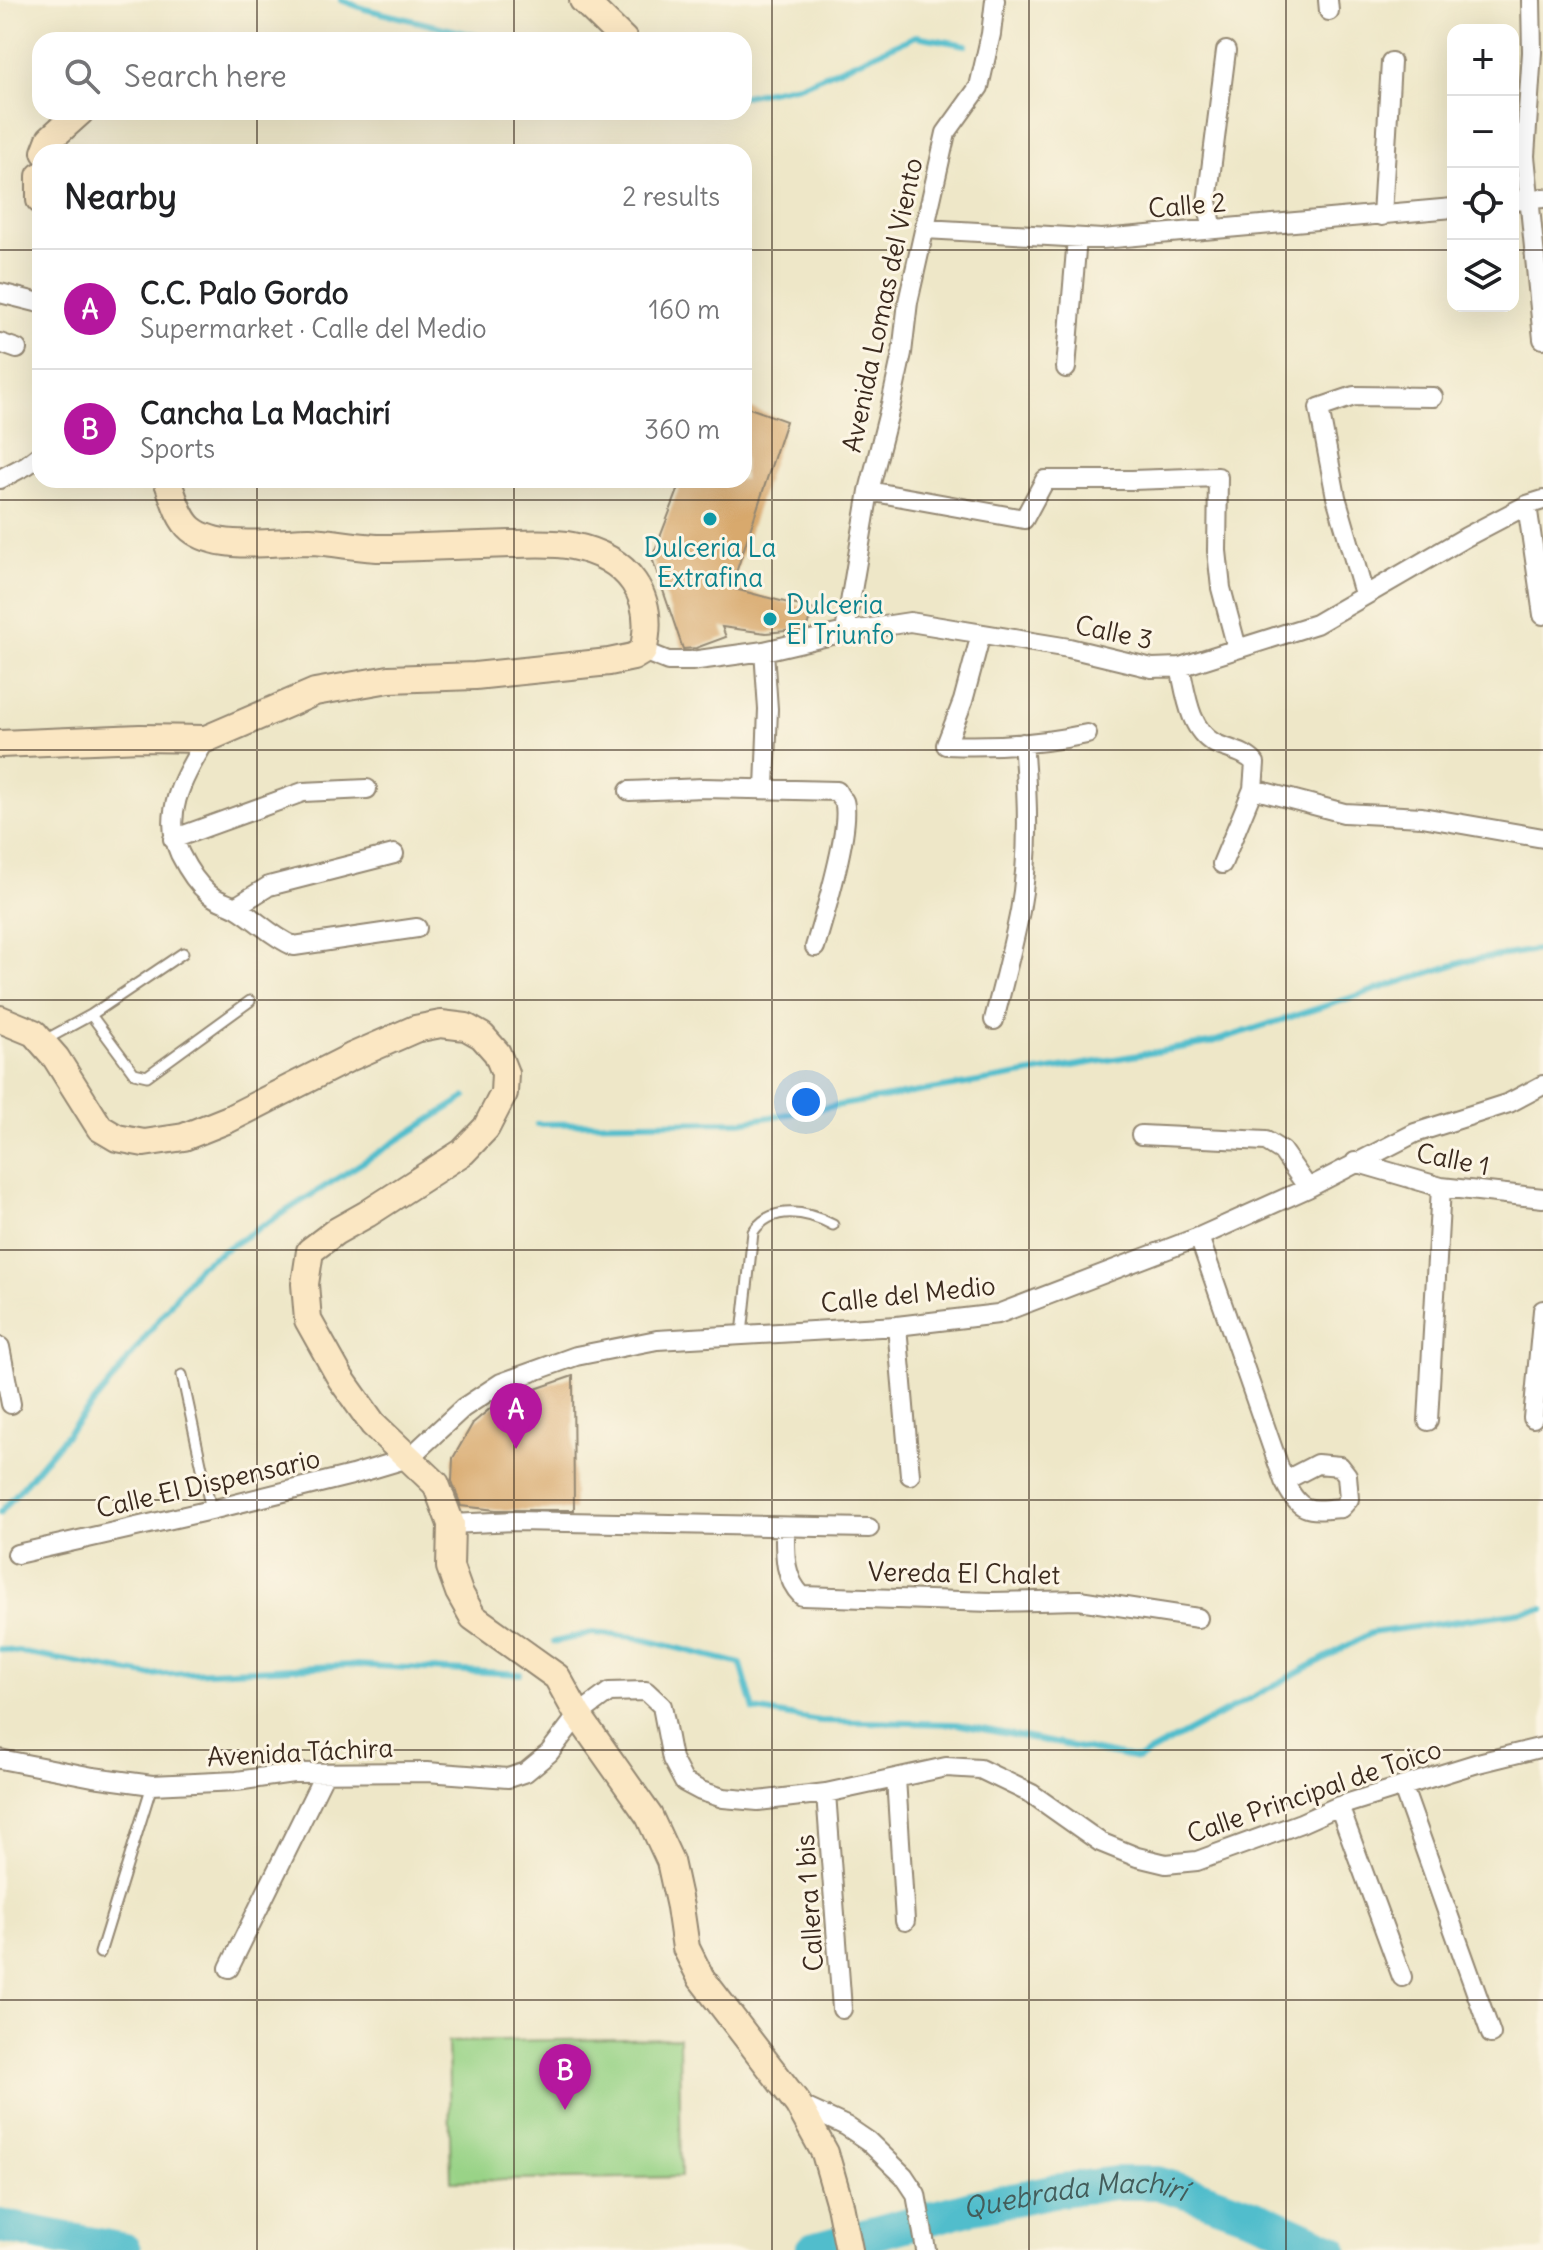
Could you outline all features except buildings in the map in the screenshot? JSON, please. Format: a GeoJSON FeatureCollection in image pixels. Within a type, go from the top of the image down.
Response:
{"type":"FeatureCollection","features":[{"type":"Feature","properties":{"kind":"main road"},"geometry":{"type":"LineString","coordinates":[[583,0],[616,32]]}},
{"type":"Feature","properties":{"kind":"main road"},"geometry":{"type":"LineString","coordinates":[[48,144],[71,120]]}},
{"type":"Feature","properties":{"kind":"main road"},"geometry":{"type":"LineString","coordinates":[[0,744],[140,738],[206,739],[315,692],[389,679],[475,676],[609,662],[633,657],[643,651],[648,621],[644,598],[632,578],[614,563],[594,553],[572,546],[544,544],[384,548],[311,541],[239,543],[206,537],[190,528],[170,488]]}},
{"type":"Feature","properties":{"kind":"main road"},"geometry":{"type":"LineString","coordinates":[[0,1019],[34,1033],[56,1058],[100,1128],[117,1138],[144,1143],[184,1137],[229,1119],[351,1057],[415,1029],[441,1024],[466,1027],[482,1036],[497,1053],[505,1073],[504,1093],[486,1128],[463,1152],[310,1251],[305,1284],[308,1320],[341,1379],[364,1412],[436,1484],[451,1524],[450,1567],[473,1617],[557,1677],[578,1715],[632,1790],[670,1861],[686,1948],[701,1978],[798,2104],[825,2153],[849,2250]]}},
{"type":"Feature","properties":{"kind":"street","name":"Avenida Lomas del Viento"},"geometry":{"type":"LineString","coordinates":[[845,632],[869,491],[894,391],[908,302],[946,133],[979,87],[995,0]]}},
{"type":"Feature","properties":{"kind":"street"},"geometry":{"type":"LineString","coordinates":[[1531,0],[1532,52],[1525,156],[1543,339]]}},
{"type":"Feature","properties":{"kind":"street"},"geometry":{"type":"LineString","coordinates":[[1213,229],[1207,202],[1226,51]]}},
{"type":"Feature","properties":{"kind":"street"},"geometry":{"type":"LineString","coordinates":[[1382,216],[1391,62]]}},
{"type":"Feature","properties":{"kind":"street","name":"Calle 2"},"geometry":{"type":"LineString","coordinates":[[925,229],[1102,239],[1447,209]]}},
{"type":"Feature","properties":{"kind":"street"},"geometry":{"type":"LineString","coordinates":[[1066,368],[1077,238]]}},
{"type":"Feature","properties":{"kind":"street"},"geometry":{"type":"LineString","coordinates":[[0,293],[32,301]]}},
{"type":"Feature","properties":{"kind":"street"},"geometry":{"type":"LineString","coordinates":[[1364,594],[1336,497],[1319,408],[1354,396],[1433,397]]}},
{"type":"Feature","properties":{"kind":"street"},"geometry":{"type":"LineString","coordinates":[[0,479],[32,461]]}},
{"type":"Feature","properties":{"kind":"street"},"geometry":{"type":"LineString","coordinates":[[869,491],[1024,519],[1045,480],[1218,477],[1217,551],[1221,588],[1237,648]]}},
{"type":"Feature","properties":{"kind":"street"},"geometry":{"type":"LineString","coordinates":[[1535,503],[1543,615]]}},
{"type":"Feature","properties":{"kind":"street","name":"Calle 3"},"geometry":{"type":"LineString","coordinates":[[643,651],[668,661],[764,651],[845,632],[910,622],[1069,648],[1152,668],[1180,667],[1316,624],[1364,594],[1535,503]]}},
{"type":"Feature","properties":{"kind":"street"},"geometry":{"type":"LineString","coordinates":[[981,634],[963,701],[946,745],[1023,743],[1087,734]]}},
{"type":"Feature","properties":{"kind":"street"},"geometry":{"type":"LineString","coordinates":[[764,651],[768,709],[765,788]]}},
{"type":"Feature","properties":{"kind":"street"},"geometry":{"type":"LineString","coordinates":[[1180,667],[1189,707],[1198,729],[1213,742],[1249,757],[1255,763],[1253,789],[1222,864]]}},
{"type":"Feature","properties":{"kind":"street"},"geometry":{"type":"LineString","coordinates":[[206,739],[179,787],[172,817],[173,839],[189,874],[211,896],[235,907],[281,941],[294,946],[417,928]]}},
{"type":"Feature","properties":{"kind":"street"},"geometry":{"type":"LineString","coordinates":[[994,1020],[1020,909],[1027,839],[1023,743]]}},
{"type":"Feature","properties":{"kind":"street"},"geometry":{"type":"LineString","coordinates":[[629,791],[703,788],[837,791],[844,801],[846,819],[832,889],[815,947]]}},
{"type":"Feature","properties":{"kind":"street"},"geometry":{"type":"LineString","coordinates":[[173,839],[303,792],[367,789]]}},
{"type":"Feature","properties":{"kind":"street"},"geometry":{"type":"LineString","coordinates":[[1253,789],[1344,813],[1422,817],[1543,838]]}},
{"type":"Feature","properties":{"kind":"street"},"geometry":{"type":"LineString","coordinates":[[235,907],[269,886],[394,854]]}},
{"type":"Feature","properties":{"kind":"street","name":"Calle del Medio"},"geometry":{"type":"LineString","coordinates":[[409,1458],[463,1408],[501,1383],[576,1356],[657,1340],[897,1326],[998,1314],[1199,1237],[1308,1188],[1415,1133],[1509,1103],[1543,1085]]}},
{"type":"Feature","properties":{"kind":"street"},"geometry":{"type":"LineString","coordinates":[[1141,1135],[1266,1141],[1282,1151],[1308,1188]]}},
{"type":"Feature","properties":{"kind":"street","name":"Calle 1"},"geometry":{"type":"LineString","coordinates":[[1355,1162],[1441,1187],[1543,1198]]}},
{"type":"Feature","properties":{"kind":"street"},"geometry":{"type":"LineString","coordinates":[[1428,1421],[1441,1187]]}},
{"type":"Feature","properties":{"kind":"street"},"geometry":{"type":"LineString","coordinates":[[1199,1237],[1284,1481]]}},
{"type":"Feature","properties":{"kind":"street"},"geometry":{"type":"LineString","coordinates":[[1533,1418],[1543,1310]]}},
{"type":"Feature","properties":{"kind":"street"},"geometry":{"type":"LineString","coordinates":[[897,1326],[910,1475]]}},
{"type":"Feature","properties":{"kind":"street"},"geometry":{"type":"LineString","coordinates":[[0,1347],[11,1404]]}},
{"type":"Feature","properties":{"kind":"street","name":"Calle El Dispensario"},"geometry":{"type":"LineString","coordinates":[[17,1554],[211,1510],[409,1458]]}},
{"type":"Feature","properties":{"kind":"street","name":"Vereda El Chalet"},"geometry":{"type":"LineString","coordinates":[[451,1524],[515,1521],[869,1528]]}},
{"type":"Feature","properties":{"kind":"street","name":"Vereda El Chalet"},"geometry":{"type":"LineString","coordinates":[[785,1527],[785,1558],[789,1578],[802,1596],[992,1602],[1079,1600],[1198,1618]]}},
{"type":"Feature","properties":{"kind":"street","name":"Calle Principal de Toico"},"geometry":{"type":"LineString","coordinates":[[578,1715],[609,1692],[646,1691],[662,1706],[672,1759],[684,1782],[723,1798],[758,1801],[826,1793],[946,1767],[980,1769],[1032,1794],[1100,1842],[1137,1857],[1166,1864],[1197,1861],[1339,1806],[1478,1763],[1543,1747]]}},
{"type":"Feature","properties":{"kind":"street","name":"Avenida Táchira"},"geometry":{"type":"LineString","coordinates":[[0,1759],[152,1785],[237,1781],[293,1773],[427,1772],[508,1778],[526,1772],[549,1753],[578,1715]]}},
{"type":"Feature","properties":{"kind":"street"},"geometry":{"type":"LineString","coordinates":[[229,1968],[325,1773]]}},
{"type":"Feature","properties":{"kind":"street"},"geometry":{"type":"LineString","coordinates":[[896,1778],[905,1921]]}},
{"type":"Feature","properties":{"kind":"street"},"geometry":{"type":"LineString","coordinates":[[1403,1788],[1491,2034]]}},
{"type":"Feature","properties":{"kind":"street","name":"Callera 1 bis"},"geometry":{"type":"LineString","coordinates":[[826,1793],[842,2009]]}},
{"type":"Feature","properties":{"kind":"street"},"geometry":{"type":"LineString","coordinates":[[1339,1806],[1402,1977]]}},
{"type":"Feature","properties":{"kind":"street"},"geometry":{"type":"LineString","coordinates":[[798,2104],[846,2126],[868,2141],[904,2176],[916,2194],[926,2250]]}},
{"type":"Feature","properties":{"kind":"lane"},"geometry":{"type":"LineString","coordinates":[[42,1042],[91,1015],[183,953]]}},
{"type":"Feature","properties":{"kind":"lane"},"geometry":{"type":"LineString","coordinates":[[91,1015],[134,1073],[147,1076],[250,1001]]}},
{"type":"Feature","properties":{"kind":"lane"},"geometry":{"type":"LineString","coordinates":[[742,1334],[753,1232],[761,1221],[778,1213],[797,1212],[817,1216],[833,1225]]}},
{"type":"Feature","properties":{"kind":"lane"},"geometry":{"type":"LineString","coordinates":[[182,1375],[211,1510]]}},
{"type":"Feature","properties":{"kind":"lane"},"geometry":{"type":"LineString","coordinates":[[100,1953],[152,1785]]}},
{"type":"Feature","properties":{"kind":"green space"},"geometry":{"type":"Polygon","coordinates":[[[679,2038],[681,2177],[451,2181],[448,2042],[679,2038]]]}},
{"type":"Feature","properties":{"kind":"waterway"},"geometry":{"type":"LineString","coordinates":[[341,0],[365,9],[461,32]]}},
{"type":"Feature","properties":{"kind":"waterway"},"geometry":{"type":"LineString","coordinates":[[752,94],[804,84],[916,36],[966,45]]}},
{"type":"Feature","properties":{"kind":"waterway"},"geometry":{"type":"LineString","coordinates":[[537,1124],[740,1122],[1209,1043],[1466,961],[1543,949]]}},
{"type":"Feature","properties":{"kind":"waterway"},"geometry":{"type":"LineString","coordinates":[[0,1513],[112,1381],[199,1266],[466,1097]]}},
{"type":"Feature","properties":{"kind":"waterway"},"geometry":{"type":"LineString","coordinates":[[554,1642],[593,1633],[633,1637],[741,1664],[754,1710],[820,1721],[956,1724],[1138,1759],[1371,1633],[1543,1609]]}},
{"type":"Feature","properties":{"kind":"waterway"},"geometry":{"type":"LineString","coordinates":[[0,1649],[147,1675],[355,1665],[520,1674]]}},
{"type":"Feature","properties":{"kind":"waterway","name":"Quebrada Machirí"},"geometry":{"type":"LineString","coordinates":[[812,2250],[972,2207],[1053,2191],[1116,2183],[1157,2183],[1193,2194],[1265,2220],[1332,2250]]}},
{"type":"Feature","properties":{"kind":"waterway","name":"Quebrada Machirí"},"geometry":{"type":"LineString","coordinates":[[0,2226],[124,2250]]}},
{"type":"Feature","properties":{"kind":"place","name":"Dulceria La Extrafina"},"geometry":{"type":"Point","coordinates":[710,519]}},
{"type":"Feature","properties":{"kind":"place","name":"Dulceria El Triunfo"},"geometry":{"type":"Point","coordinates":[770,619]}},
{"type":"Feature","properties":{"kind":"place","name":"C.C. Palo Gordo"},"geometry":{"type":"Point","coordinates":[516,1449]}},
{"type":"Feature","properties":{"kind":"place","name":"Cancha La Machirí"},"geometry":{"type":"Point","coordinates":[565,2110]}}]}
